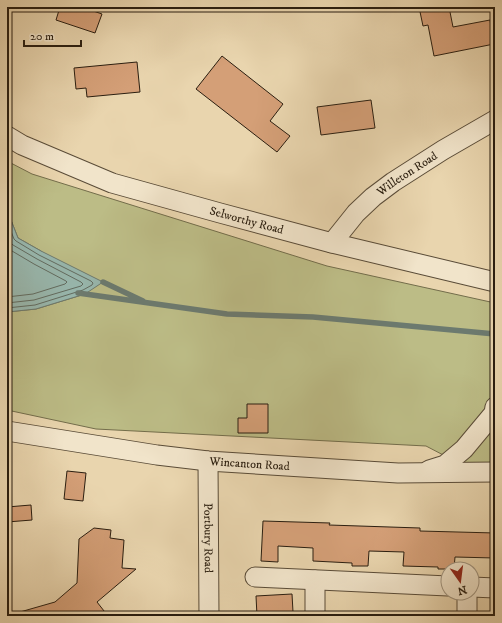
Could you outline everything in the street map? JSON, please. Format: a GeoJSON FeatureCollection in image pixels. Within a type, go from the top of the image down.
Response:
{"type":"FeatureCollection","features":[{"type":"Feature","properties":{"kind":"street","name":"Willeton Road"},"geometry":{"type":"LineString","coordinates":[[332,243],[356,213],[378,193],[443,150],[495,120]]}},
{"type":"Feature","properties":{"kind":"street","name":"Selworthy Road"},"geometry":{"type":"LineString","coordinates":[[7,136],[22,145],[112,183],[332,243],[495,282]]}},
{"type":"Feature","properties":{"kind":"street"},"geometry":{"type":"LineString","coordinates":[[421,473],[446,465],[464,449],[495,412]]}},
{"type":"Feature","properties":{"kind":"street","name":"Wincanton Road"},"geometry":{"type":"LineString","coordinates":[[7,431],[157,455],[208,461],[398,473],[495,472]]}},
{"type":"Feature","properties":{"kind":"street","name":"Portbury Road"},"geometry":{"type":"LineString","coordinates":[[208,461],[209,616]]}},
{"type":"Feature","properties":{"kind":"street"},"geometry":{"type":"LineString","coordinates":[[255,577],[440,586]]}},
{"type":"Feature","properties":{"kind":"street"},"geometry":{"type":"LineString","coordinates":[[315,580],[315,616]]}},
{"type":"Feature","properties":{"kind":"street"},"geometry":{"type":"LineString","coordinates":[[480,587],[495,588]]}},
{"type":"Feature","properties":{"kind":"street"},"geometry":{"type":"LineString","coordinates":[[467,601],[467,616]]}},
{"type":"Feature","properties":{"kind":"green space"},"geometry":{"type":"Polygon","coordinates":[[[7,161],[32,174],[327,266],[495,303],[495,482],[426,446],[96,429],[7,410],[7,312],[36,309],[85,294],[41,251],[18,238],[7,210],[7,161]]]}},
{"type":"Feature","properties":{"kind":"water"},"geometry":{"type":"Polygon","coordinates":[[[7,210],[18,238],[103,282],[85,294],[36,309],[7,312],[7,210]]]}},
{"type":"Feature","properties":{"kind":"building"},"geometry":{"type":"Polygon","coordinates":[[[60,7],[82,7],[102,14],[95,33],[56,20],[60,7]]]}},
{"type":"Feature","properties":{"kind":"building"},"geometry":{"type":"Polygon","coordinates":[[[419,7],[449,7],[453,27],[490,20],[494,44],[434,56],[428,25],[423,26],[419,7]]]}},
{"type":"Feature","properties":{"kind":"building"},"geometry":{"type":"Polygon","coordinates":[[[222,56],[283,104],[270,121],[290,136],[277,152],[196,89],[222,56]]]}},
{"type":"Feature","properties":{"kind":"building"},"geometry":{"type":"Polygon","coordinates":[[[137,62],[140,92],[87,97],[86,88],[76,89],[74,68],[137,62]]]}},
{"type":"Feature","properties":{"kind":"building"},"geometry":{"type":"Polygon","coordinates":[[[371,100],[375,128],[321,135],[317,107],[371,100]]]}},
{"type":"Feature","properties":{"kind":"building"},"geometry":{"type":"Polygon","coordinates":[[[247,404],[268,404],[268,433],[238,433],[238,418],[247,418],[247,404]]]}},
{"type":"Feature","properties":{"kind":"building"},"geometry":{"type":"Polygon","coordinates":[[[67,471],[86,473],[83,501],[64,499],[67,471]]]}},
{"type":"Feature","properties":{"kind":"building"},"geometry":{"type":"Polygon","coordinates":[[[31,505],[32,520],[7,522],[7,507],[31,505]]]}},
{"type":"Feature","properties":{"kind":"building"},"geometry":{"type":"Polygon","coordinates":[[[263,521],[420,528],[420,531],[495,533],[495,558],[455,557],[455,561],[440,561],[440,569],[438,569],[438,567],[403,566],[404,552],[369,551],[368,566],[352,566],[352,563],[313,561],[313,548],[278,546],[278,562],[261,561],[263,521]]]}},
{"type":"Feature","properties":{"kind":"building"},"geometry":{"type":"Polygon","coordinates":[[[94,528],[111,530],[110,538],[124,540],[122,568],[136,569],[97,602],[108,616],[21,616],[20,612],[55,602],[77,583],[79,539],[94,528]]]}},
{"type":"Feature","properties":{"kind":"building"},"geometry":{"type":"Polygon","coordinates":[[[292,594],[293,612],[283,612],[283,616],[257,616],[256,596],[292,594]]]}},
{"type":"Feature","properties":{"kind":"waterway"},"geometry":{"type":"LineString","coordinates":[[103,282],[143,301]]}},
{"type":"Feature","properties":{"kind":"waterway"},"geometry":{"type":"LineString","coordinates":[[78,293],[227,314],[313,317],[495,334]]}}]}
